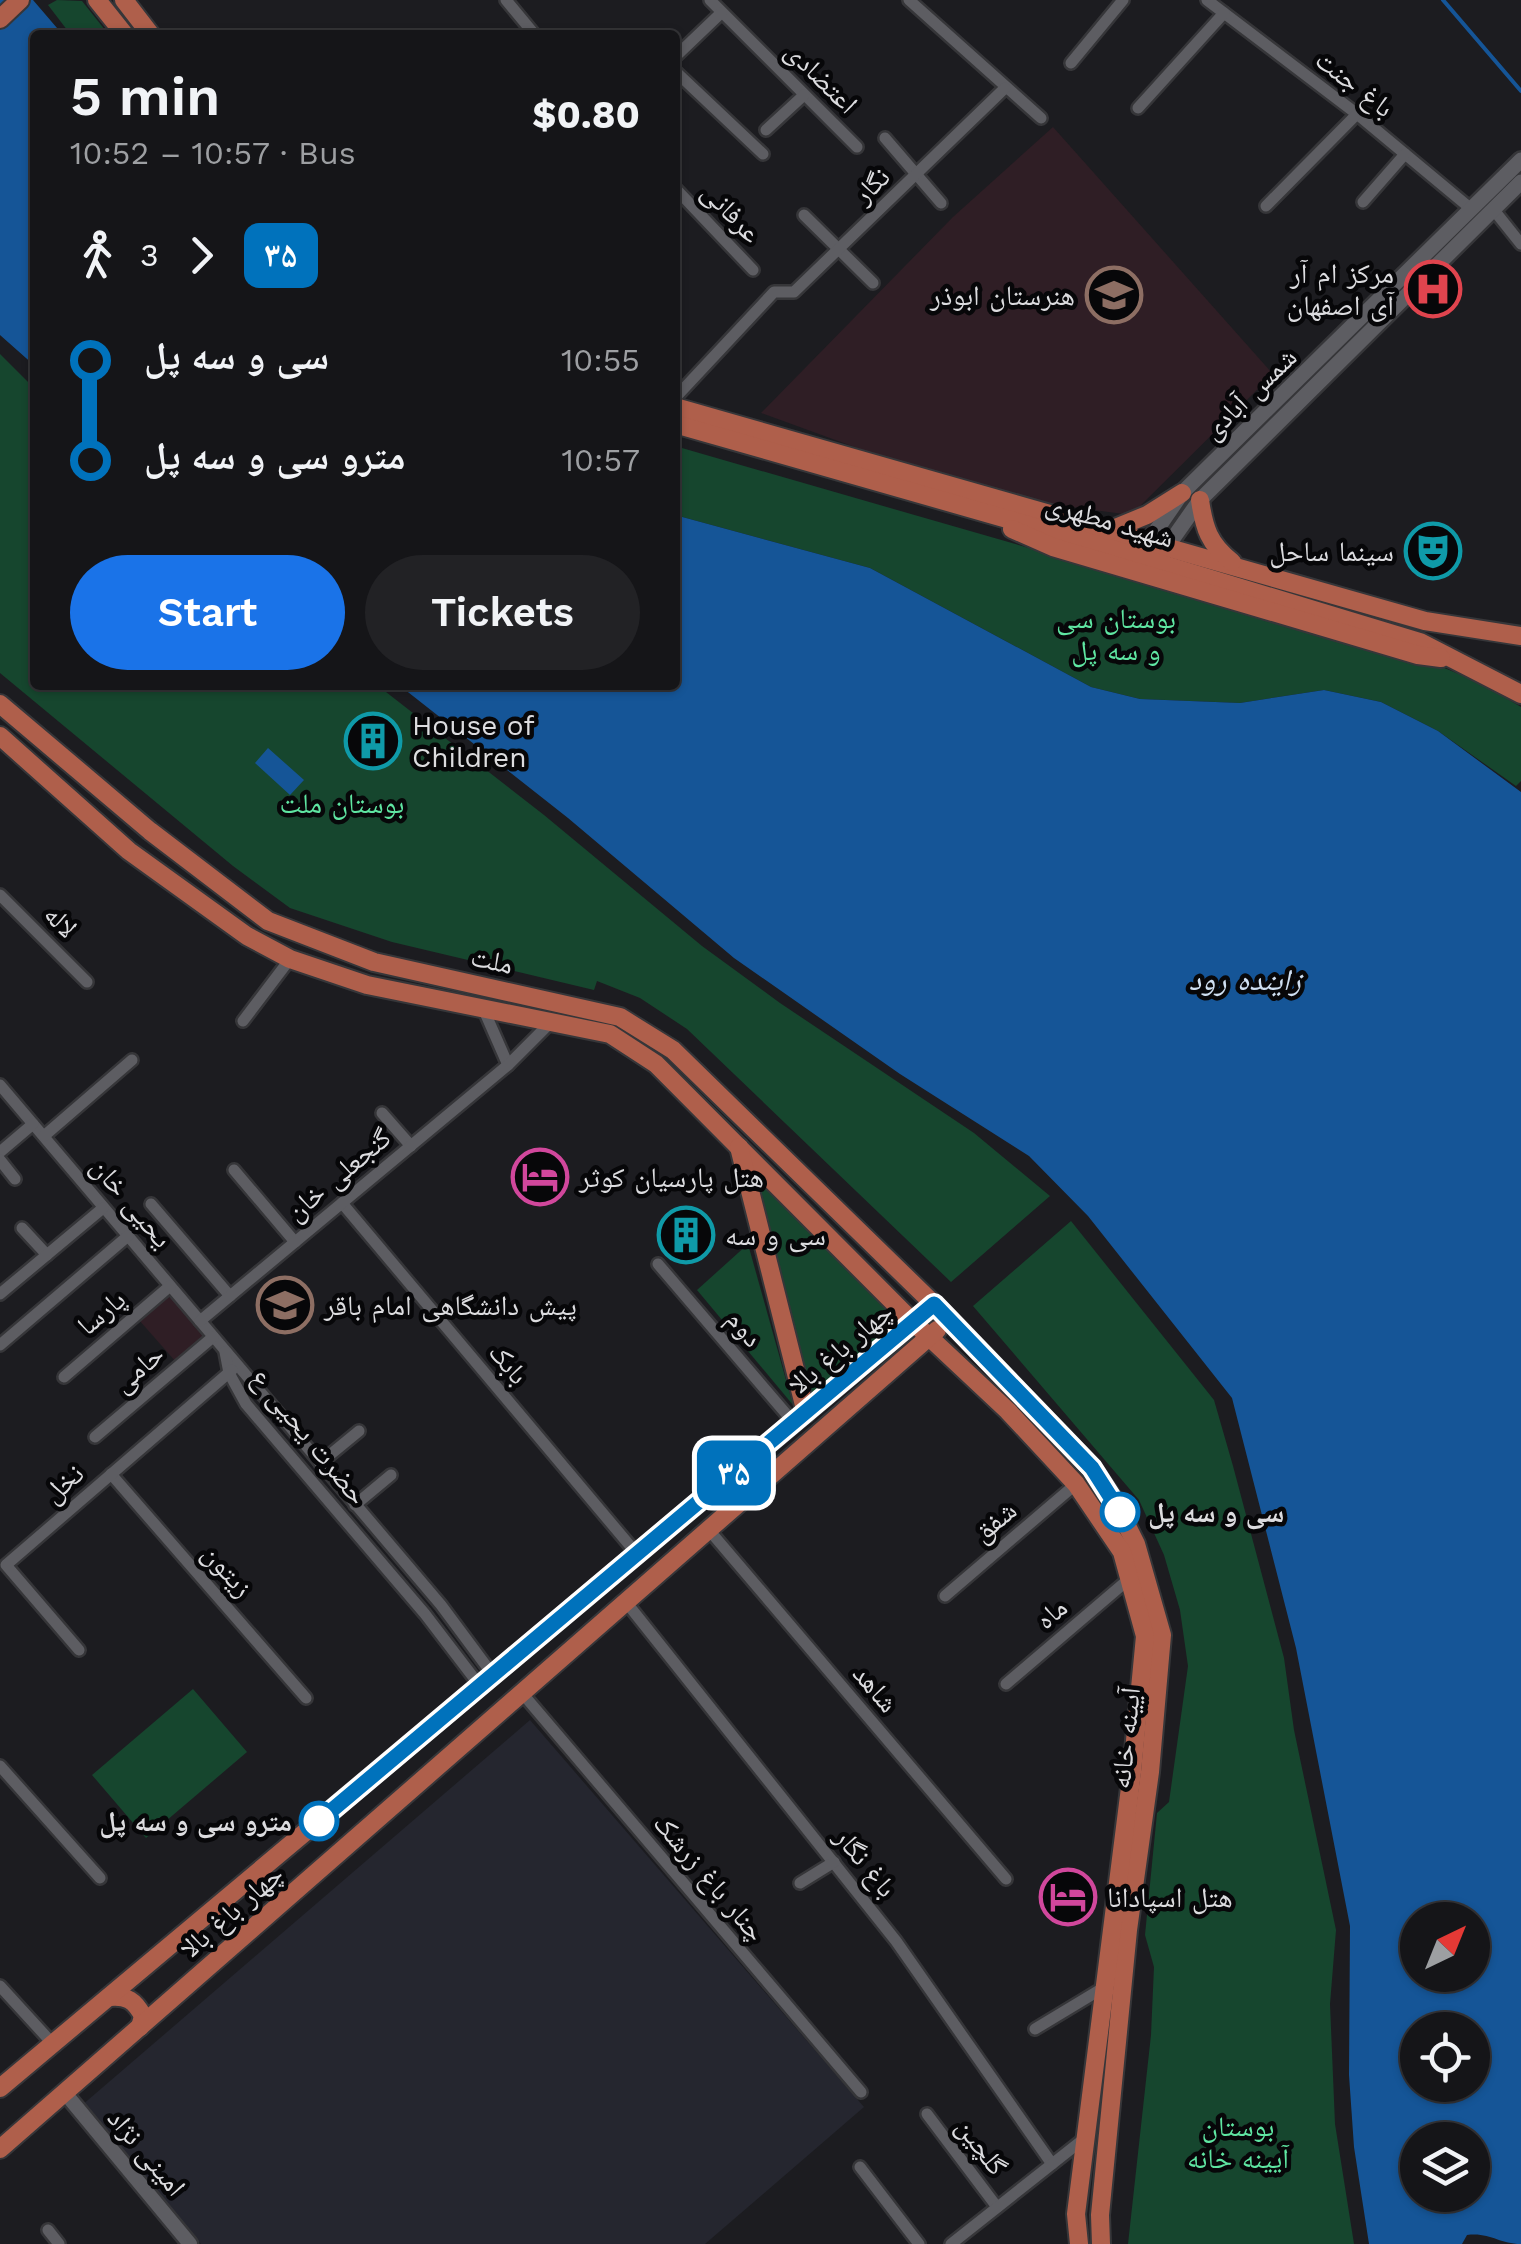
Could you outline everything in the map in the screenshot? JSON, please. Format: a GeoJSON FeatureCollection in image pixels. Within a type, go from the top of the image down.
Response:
{"type":"FeatureCollection","features":[{"type":"Feature","properties":{"kind":"main road"},"geometry":{"type":"LineString","coordinates":[[0,19],[20,0]]}},
{"type":"Feature","properties":{"kind":"main road"},"geometry":{"type":"LineString","coordinates":[[96,0],[121,30]]}},
{"type":"Feature","properties":{"kind":"main road"},"geometry":{"type":"LineString","coordinates":[[126,2],[148,30]]}},
{"type":"Feature","properties":{"kind":"main road","name":"شمس آبادی"},"geometry":{"type":"LineString","coordinates":[[1152,552],[1191,496],[1389,290],[1521,160]]}},
{"type":"Feature","properties":{"kind":"main road","name":"شمس آبادی"},"geometry":{"type":"LineString","coordinates":[[1191,496],[1402,302],[1521,182]]}},
{"type":"Feature","properties":{"kind":"main road"},"geometry":{"type":"LineString","coordinates":[[1389,290],[1402,302]]}},
{"type":"Feature","properties":{"kind":"main road","name":"شهید مطهری"},"geometry":{"type":"LineString","coordinates":[[680,408],[1107,531],[1152,552],[1420,642],[1521,694]]}},
{"type":"Feature","properties":{"kind":"main road","name":"شهید مطهری"},"geometry":{"type":"LineString","coordinates":[[680,425],[996,516],[1240,569],[1425,621],[1521,636]]}},
{"type":"Feature","properties":{"kind":"main road"},"geometry":{"type":"LineString","coordinates":[[1107,531],[1191,496],[1215,549],[1240,569]]}},
{"type":"Feature","properties":{"kind":"main road"},"geometry":{"type":"LineString","coordinates":[[996,516],[1015,532],[1053,547],[1418,656],[1460,661]]}},
{"type":"Feature","properties":{"kind":"main road","name":"ملت"},"geometry":{"type":"LineString","coordinates":[[0,704],[150,832],[268,921],[374,962],[620,1017],[673,1050],[941,1312]]}},
{"type":"Feature","properties":{"kind":"main road","name":"ملت"},"geometry":{"type":"LineString","coordinates":[[0,736],[129,851],[247,936],[290,958],[368,985],[610,1034],[656,1064],[922,1330]]}},
{"type":"Feature","properties":{"kind":"main road"},"geometry":{"type":"LineString","coordinates":[[738,1148],[800,1418]]}},
{"type":"Feature","properties":{"kind":"main road","name":"چهار باغ بالا"},"geometry":{"type":"LineString","coordinates":[[0,2088],[800,1418],[941,1312]]}},
{"type":"Feature","properties":{"kind":"main road","name":"آیینه خانه"},"geometry":{"type":"LineString","coordinates":[[941,1312],[1092,1468],[1136,1544],[1162,1635],[1150,1772],[1128,1930],[1100,2244]]}},
{"type":"Feature","properties":{"kind":"main road","name":"چهار باغ بالا"},"geometry":{"type":"LineString","coordinates":[[0,2149],[909,1354],[922,1330]]}},
{"type":"Feature","properties":{"kind":"main road","name":"آیینه خانه"},"geometry":{"type":"LineString","coordinates":[[922,1330],[1008,1411],[1076,1484],[1122,1552],[1145,1636],[1132,1772],[1076,2214],[1079,2244]]}},
{"type":"Feature","properties":{"kind":"main road"},"geometry":{"type":"LineString","coordinates":[[909,1354],[952,1358]]}},
{"type":"Feature","properties":{"kind":"main road"},"geometry":{"type":"LineString","coordinates":[[555,1624],[560,1644],[574,1648]]}},
{"type":"Feature","properties":{"kind":"main road"},"geometry":{"type":"LineString","coordinates":[[529,1644],[544,1651],[546,1668]]}},
{"type":"Feature","properties":{"kind":"main road"},"geometry":{"type":"LineString","coordinates":[[109,1997],[121,1996],[136,2003],[143,2016],[140,2027]]}},
{"type":"Feature","properties":{"kind":"street"},"geometry":{"type":"LineString","coordinates":[[506,0],[531,30]]}},
{"type":"Feature","properties":{"kind":"street","name":"اعتضادی"},"geometry":{"type":"LineString","coordinates":[[710,0],[857,147]]}},
{"type":"Feature","properties":{"kind":"street"},"geometry":{"type":"LineString","coordinates":[[909,0],[1041,118]]}},
{"type":"Feature","properties":{"kind":"street"},"geometry":{"type":"LineString","coordinates":[[1071,62],[1123,0]]}},
{"type":"Feature","properties":{"kind":"street","name":"باغ جنت"},"geometry":{"type":"LineString","coordinates":[[1207,0],[1356,114],[1470,208]]}},
{"type":"Feature","properties":{"kind":"street"},"geometry":{"type":"LineString","coordinates":[[680,52],[721,13]]}},
{"type":"Feature","properties":{"kind":"street"},"geometry":{"type":"LineString","coordinates":[[1138,108],[1224,13]]}},
{"type":"Feature","properties":{"kind":"street"},"geometry":{"type":"LineString","coordinates":[[680,77],[762,154]]}},
{"type":"Feature","properties":{"kind":"street","name":"نگار"},"geometry":{"type":"LineString","coordinates":[[680,393],[774,292],[794,292],[1005,88]]}},
{"type":"Feature","properties":{"kind":"street"},"geometry":{"type":"LineString","coordinates":[[766,130],[804,95]]}},
{"type":"Feature","properties":{"kind":"street"},"geometry":{"type":"LineString","coordinates":[[1266,206],[1356,114]]}},
{"type":"Feature","properties":{"kind":"street"},"geometry":{"type":"LineString","coordinates":[[885,138],[940,204]]}},
{"type":"Feature","properties":{"kind":"street"},"geometry":{"type":"LineString","coordinates":[[1363,202],[1405,154]]}},
{"type":"Feature","properties":{"kind":"street","name":"عرفانی"},"geometry":{"type":"LineString","coordinates":[[680,193],[753,270]]}},
{"type":"Feature","properties":{"kind":"street"},"geometry":{"type":"LineString","coordinates":[[1493,209],[1521,244]]}},
{"type":"Feature","properties":{"kind":"street"},"geometry":{"type":"LineString","coordinates":[[804,215],[873,284]]}},
{"type":"Feature","properties":{"kind":"street","name":"لاله"},"geometry":{"type":"LineString","coordinates":[[0,895],[87,982]]}},
{"type":"Feature","properties":{"kind":"street"},"geometry":{"type":"LineString","coordinates":[[243,1021],[290,958]]}},
{"type":"Feature","properties":{"kind":"street"},"geometry":{"type":"LineString","coordinates":[[483,1008],[508,1065]]}},
{"type":"Feature","properties":{"kind":"street","name":"گنجعلی خان"},"geometry":{"type":"LineString","coordinates":[[200,1321],[508,1065],[551,1022]]}},
{"type":"Feature","properties":{"kind":"street"},"geometry":{"type":"LineString","coordinates":[[44,1136],[132,1060]]}},
{"type":"Feature","properties":{"kind":"street","name":"یحیی خان"},"geometry":{"type":"LineString","coordinates":[[0,1084],[225,1352]]}},
{"type":"Feature","properties":{"kind":"street"},"geometry":{"type":"LineString","coordinates":[[382,1113],[411,1146]]}},
{"type":"Feature","properties":{"kind":"street"},"geometry":{"type":"LineString","coordinates":[[0,1152],[34,1124]]}},
{"type":"Feature","properties":{"kind":"street"},"geometry":{"type":"LineString","coordinates":[[0,1160],[15,1178]]}},
{"type":"Feature","properties":{"kind":"street"},"geometry":{"type":"LineString","coordinates":[[234,1170],[295,1242]]}},
{"type":"Feature","properties":{"kind":"street","name":"بابک"},"geometry":{"type":"LineString","coordinates":[[342,1203],[638,1554]]}},
{"type":"Feature","properties":{"kind":"street"},"geometry":{"type":"LineString","coordinates":[[151,1204],[230,1296]]}},
{"type":"Feature","properties":{"kind":"street"},"geometry":{"type":"LineString","coordinates":[[0,1294],[102,1208]]}},
{"type":"Feature","properties":{"kind":"street"},"geometry":{"type":"LineString","coordinates":[[22,1228],[46,1255]]}},
{"type":"Feature","properties":{"kind":"street"},"geometry":{"type":"LineString","coordinates":[[0,1345],[128,1236]]}},
{"type":"Feature","properties":{"kind":"street","name":"دوم"},"geometry":{"type":"LineString","coordinates":[[658,1264],[800,1418]]}},
{"type":"Feature","properties":{"kind":"street","name":"پارسا"},"geometry":{"type":"LineString","coordinates":[[64,1377],[170,1286]]}},
{"type":"Feature","properties":{"kind":"street","name":"حامی"},"geometry":{"type":"LineString","coordinates":[[95,1437],[213,1337]]}},
{"type":"Feature","properties":{"kind":"street","name":"حضرت یحیی ع"},"geometry":{"type":"LineString","coordinates":[[225,1352],[246,1404],[486,1681]]}},
{"type":"Feature","properties":{"kind":"street","name":"حضرت یحیی ع"},"geometry":{"type":"LineString","coordinates":[[233,1369],[320,1463],[441,1606],[486,1681]]}},
{"type":"Feature","properties":{"kind":"street","name":"نخل"},"geometry":{"type":"LineString","coordinates":[[80,1650],[6,1565],[233,1369]]}},
{"type":"Feature","properties":{"kind":"street"},"geometry":{"type":"LineString","coordinates":[[320,1463],[358,1431]]}},
{"type":"Feature","properties":{"kind":"street","name":"زیتون"},"geometry":{"type":"LineString","coordinates":[[112,1474],[306,1698]]}},
{"type":"Feature","properties":{"kind":"street"},"geometry":{"type":"LineString","coordinates":[[355,1505],[391,1475]]}},
{"type":"Feature","properties":{"kind":"street","name":"شفق"},"geometry":{"type":"LineString","coordinates":[[945,1596],[1076,1484]]}},
{"type":"Feature","properties":{"kind":"street","name":"شاهد"},"geometry":{"type":"LineString","coordinates":[[708,1530],[1006,1879]]}},
{"type":"Feature","properties":{"kind":"street","name":"ماه"},"geometry":{"type":"LineString","coordinates":[[1006,1684],[1129,1580]]}},
{"type":"Feature","properties":{"kind":"street","name":"باغ نگار"},"geometry":{"type":"LineString","coordinates":[[626,1602],[896,1941],[1052,2164]]}},
{"type":"Feature","properties":{"kind":"street","name":"چنار باغ زرشک"},"geometry":{"type":"LineString","coordinates":[[522,1693],[860,2092]]}},
{"type":"Feature","properties":{"kind":"street"},"geometry":{"type":"LineString","coordinates":[[0,1766],[100,1878]]}},
{"type":"Feature","properties":{"kind":"street"},"geometry":{"type":"LineString","coordinates":[[800,1883],[834,1862]]}},
{"type":"Feature","properties":{"kind":"street"},"geometry":{"type":"LineString","coordinates":[[0,1986],[52,2044]]}},
{"type":"Feature","properties":{"kind":"street"},"geometry":{"type":"LineString","coordinates":[[1036,2030],[1103,1988]]}},
{"type":"Feature","properties":{"kind":"street","name":"امینی نژاد"},"geometry":{"type":"LineString","coordinates":[[65,2093],[190,2244]]}},
{"type":"Feature","properties":{"kind":"street","name":"گلچین"},"geometry":{"type":"LineString","coordinates":[[927,2114],[997,2207]]}},
{"type":"Feature","properties":{"kind":"street"},"geometry":{"type":"LineString","coordinates":[[952,2244],[1085,2138]]}},
{"type":"Feature","properties":{"kind":"street"},"geometry":{"type":"LineString","coordinates":[[860,2168],[919,2244]]}},
{"type":"Feature","properties":{"kind":"street"},"geometry":{"type":"LineString","coordinates":[[48,2230],[59,2244]]}},
{"type":"Feature","properties":{"kind":"shaded area"},"geometry":{"type":"Polygon","coordinates":[[[1053,127],[1273,374],[1131,515],[989,496],[761,413],[953,217],[1053,127]]]}},
{"type":"Feature","properties":{"kind":"shaded area"},"geometry":{"type":"Polygon","coordinates":[[[171,1293],[207,1336],[176,1362],[139,1320],[171,1293]]]}},
{"type":"Feature","properties":{"kind":"shaded area"},"geometry":{"type":"Polygon","coordinates":[[[530,1720],[864,2107],[705,2244],[201,2244],[81,2106],[530,1720]]]}},
{"type":"Feature","properties":{"kind":"green space"},"geometry":{"type":"Polygon","coordinates":[[[57,0],[82,1],[105,30],[67,30],[48,5],[57,0]]]}},
{"type":"Feature","properties":{"kind":"green space","name":"بوستان ملت"},"geometry":{"type":"Polygon","coordinates":[[[0,354],[30,384],[30,690],[383,690],[544,815],[702,946],[974,1133],[1050,1196],[951,1282],[687,1029],[640,998],[597,981],[594,990],[392,942],[290,908],[233,866],[0,673],[0,354]]]}},
{"type":"Feature","properties":{"kind":"green space","name":"بوستان سی و سه پل"},"geometry":{"type":"Polygon","coordinates":[[[680,447],[1442,667],[1483,684],[1521,707],[1521,781],[1516,786],[1438,731],[1381,702],[1324,690],[1240,703],[1140,699],[1091,687],[870,568],[680,516],[680,447]]]}},
{"type":"Feature","properties":{"kind":"green space"},"geometry":{"type":"Polygon","coordinates":[[[750,1171],[901,1321],[812,1401],[750,1171]]]}},
{"type":"Feature","properties":{"kind":"green space","name":"بوستان آیینه خانه"},"geometry":{"type":"Polygon","coordinates":[[[1071,1221],[1214,1400],[1233,1466],[1284,1658],[1294,1730],[1336,1930],[1330,2004],[1335,2124],[1354,2244],[1128,2244],[1151,2035],[1154,1967],[1145,1935],[1157,1813],[1169,1802],[1188,1666],[1180,1610],[1164,1555],[1139,1500],[973,1306],[1071,1221]]]}},
{"type":"Feature","properties":{"kind":"green space"},"geometry":{"type":"Polygon","coordinates":[[[748,1244],[793,1405],[697,1290],[748,1244]]]}},
{"type":"Feature","properties":{"kind":"green space"},"geometry":{"type":"Polygon","coordinates":[[[193,1689],[247,1752],[146,1838],[92,1775],[193,1689]]]}},
{"type":"Feature","properties":{"kind":"water"},"geometry":{"type":"Polygon","coordinates":[[[0,0],[33,0],[59,30],[30,30],[30,362],[0,335],[0,0]]]}},
{"type":"Feature","properties":{"kind":"water","name":"زاینده رود"},"geometry":{"type":"Polygon","coordinates":[[[680,516],[870,568],[1091,687],[1140,699],[1240,703],[1324,690],[1381,702],[1438,731],[1521,792],[1521,2244],[1467,2235],[1462,2244],[1369,2244],[1354,2147],[1349,2075],[1350,1926],[1296,1648],[1232,1398],[1088,1216],[1029,1156],[900,1074],[734,958],[568,818],[405,690],[680,690],[680,516]]]}},
{"type":"Feature","properties":{"kind":"water"},"geometry":{"type":"Polygon","coordinates":[[[268,748],[304,780],[290,795],[255,763],[268,748]]]}},
{"type":"Feature","properties":{"kind":"waterway"},"geometry":{"type":"LineString","coordinates":[[1443,0],[1521,91]]}},
{"type":"Feature","properties":{"kind":"bus line","name":"۳۵"},"geometry":{"type":"LineString","coordinates":[[319,1821],[934,1304],[1092,1468],[1120,1512]]}},
{"type":"Feature","properties":{"kind":"place","name":"مرکز ام آر آی اصفهان"},"geometry":{"type":"Point","coordinates":[1433,289]}},
{"type":"Feature","properties":{"kind":"place","name":"هنرستان ابوذر"},"geometry":{"type":"Point","coordinates":[1114,295]}},
{"type":"Feature","properties":{"kind":"place","name":"سینما ساحل"},"geometry":{"type":"Point","coordinates":[1433,551]}},
{"type":"Feature","properties":{"kind":"place","name":"House of Children"},"geometry":{"type":"Point","coordinates":[373,741]}},
{"type":"Feature","properties":{"kind":"place","name":"هتل پارسیان کوثر"},"geometry":{"type":"Point","coordinates":[540,1177]}},
{"type":"Feature","properties":{"kind":"place","name":"سی و سه"},"geometry":{"type":"Point","coordinates":[686,1235]}},
{"type":"Feature","properties":{"kind":"place","name":"پیش دانشگاهی امام باقر"},"geometry":{"type":"Point","coordinates":[285,1305]}},
{"type":"Feature","properties":{"kind":"place","name":"سی و سه پل"},"geometry":{"type":"Point","coordinates":[1120,1512]}},
{"type":"Feature","properties":{"kind":"place","name":"مترو سی و سه پل"},"geometry":{"type":"Point","coordinates":[319,1821]}},
{"type":"Feature","properties":{"kind":"place","name":"هتل اسپادانا"},"geometry":{"type":"Point","coordinates":[1068,1897]}}]}
